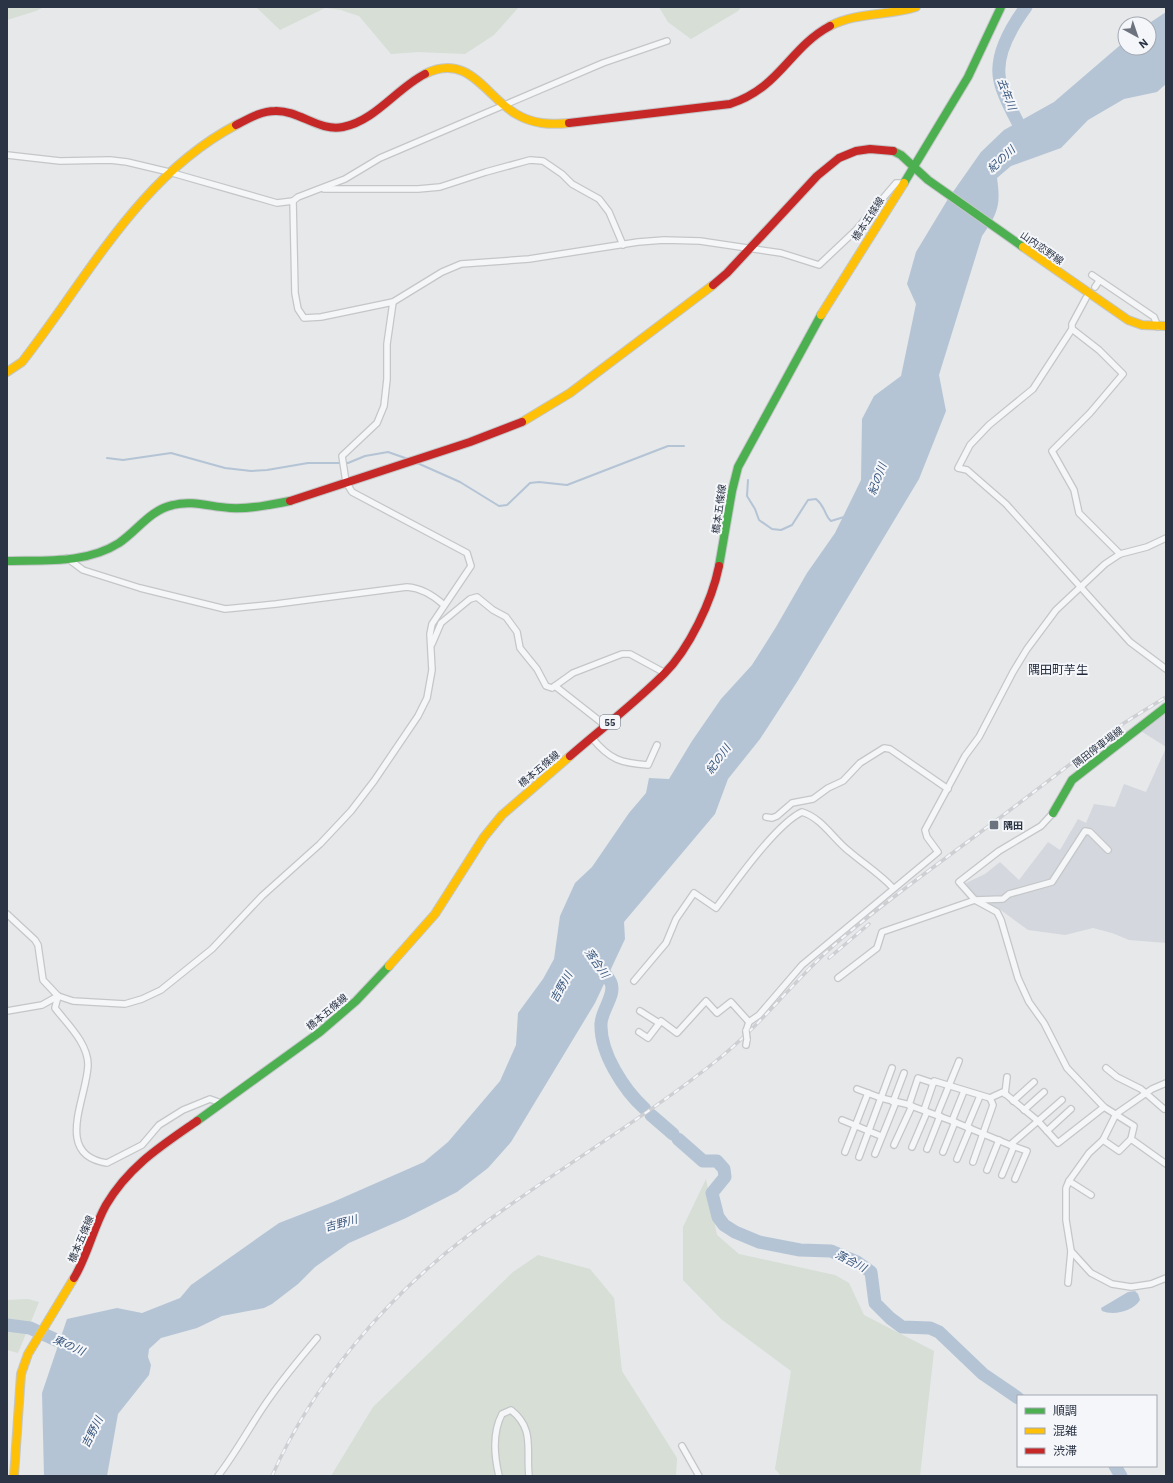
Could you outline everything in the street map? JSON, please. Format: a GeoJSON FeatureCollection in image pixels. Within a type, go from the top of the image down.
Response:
{"type":"FeatureCollection","features":[{"type":"Feature","properties":{"kind":"main road"},"geometry":{"type":"LineString","coordinates":[[7,372],[22,362],[79,281],[148,193],[169,172],[204,143],[254,116],[277,110],[287,111],[320,125],[330,128],[342,128],[363,119],[420,76],[444,69],[458,70],[468,73],[478,79],[505,106],[526,119],[538,124],[551,125],[741,102],[759,92],[768,84],[824,28],[849,19],[916,7]]}},
{"type":"Feature","properties":{"kind":"main road","name":"橋本五條線"},"geometry":{"type":"LineString","coordinates":[[14,1476],[21,1374],[28,1354],[76,1275],[106,1206],[125,1177],[142,1162],[221,1103],[320,1032],[356,1001],[435,914],[484,837],[502,815],[665,674],[681,653],[701,617],[711,594],[720,565],[731,487],[738,467],[826,306],[913,168],[968,77],[1001,7]]}},
{"type":"Feature","properties":{"kind":"main road","name":"山内恋野線"},"geometry":{"type":"LineString","coordinates":[[7,561],[66,558],[88,555],[106,549],[120,542],[144,520],[173,504],[190,503],[229,508],[269,505],[293,500],[470,442],[523,421],[570,393],[700,296],[727,274],[817,176],[839,158],[856,150],[884,150],[901,155],[913,168],[928,180],[1128,320],[1142,325],[1162,326]]}},
{"type":"Feature","properties":{"kind":"main road","name":"隅田停車場線"},"geometry":{"type":"LineString","coordinates":[[1053,813],[1072,780],[1166,707]]}},
{"type":"Feature","properties":{"kind":"street"},"geometry":{"type":"LineString","coordinates":[[7,155],[60,161],[110,160],[169,172],[277,203],[293,201],[345,179],[380,158],[603,63],[667,41]]}},
{"type":"Feature","properties":{"kind":"street"},"geometry":{"type":"LineString","coordinates":[[320,189],[418,189],[440,187],[530,160],[543,161],[562,174],[572,184],[599,199],[610,212],[623,245]]}},
{"type":"Feature","properties":{"kind":"street"},"geometry":{"type":"LineString","coordinates":[[293,201],[295,293],[298,309],[304,318],[320,317],[393,302],[442,272],[461,264],[529,259],[664,240],[700,241],[781,253],[819,265],[855,231],[896,184],[903,184]]}},
{"type":"Feature","properties":{"kind":"street"},"geometry":{"type":"LineString","coordinates":[[1092,275],[1154,317],[1162,326]]}},
{"type":"Feature","properties":{"kind":"street"},"geometry":{"type":"LineString","coordinates":[[1095,287],[1099,280]]}},
{"type":"Feature","properties":{"kind":"street"},"geometry":{"type":"LineString","coordinates":[[1086,298],[1072,324],[1072,329],[1033,389],[989,425],[970,445],[958,468],[968,470],[1006,504],[1130,642],[1166,669]]}},
{"type":"Feature","properties":{"kind":"street"},"geometry":{"type":"LineString","coordinates":[[7,914],[35,940],[38,945],[43,980],[58,996],[73,1001],[125,1004],[142,999],[160,990],[212,949],[262,896],[320,844],[351,811],[374,782],[418,716],[427,698],[432,670],[430,646],[432,624],[471,566],[467,553],[352,492],[346,482],[342,456],[377,423],[384,406],[387,379],[387,344],[393,302]]}},
{"type":"Feature","properties":{"kind":"street"},"geometry":{"type":"LineString","coordinates":[[1072,329],[1099,350],[1122,374],[1090,413],[1052,451],[1074,490],[1079,513],[1120,554]]}},
{"type":"Feature","properties":{"kind":"street"},"geometry":{"type":"LineString","coordinates":[[746,1042],[746,1031],[749,1022],[759,1014],[802,965],[938,852],[926,837],[925,830],[965,756],[979,737],[1027,649],[1056,610],[1105,564],[1120,554],[1147,547],[1166,538]]}},
{"type":"Feature","properties":{"kind":"street"},"geometry":{"type":"LineString","coordinates":[[66,558],[83,570],[140,588],[225,609],[407,587],[415,588],[428,593],[444,605]]}},
{"type":"Feature","properties":{"kind":"street"},"geometry":{"type":"LineString","coordinates":[[430,646],[441,623],[470,599],[477,597],[493,610],[506,617],[517,632],[520,648],[537,669],[546,686],[552,688],[573,673],[622,654],[630,654],[665,674]]}},
{"type":"Feature","properties":{"kind":"street"},"geometry":{"type":"LineString","coordinates":[[555,686],[606,726]]}},
{"type":"Feature","properties":{"kind":"street"},"geometry":{"type":"LineString","coordinates":[[592,738],[602,750],[624,763],[648,765],[656,745]]}},
{"type":"Feature","properties":{"kind":"street"},"geometry":{"type":"LineString","coordinates":[[766,817],[772,818],[777,816],[792,803],[813,799],[828,788],[843,781],[860,763],[884,748],[890,749],[948,789]]}},
{"type":"Feature","properties":{"kind":"street"},"geometry":{"type":"LineString","coordinates":[[634,981],[666,943],[676,920],[694,893],[716,908],[782,827],[795,815],[802,812],[818,821],[848,851],[885,879],[893,888]]}},
{"type":"Feature","properties":{"kind":"street"},"geometry":{"type":"LineString","coordinates":[[1053,813],[1041,826],[999,851],[960,882],[975,900],[997,912],[1002,920],[1018,978],[1029,1002],[1044,1023],[1067,1068],[1104,1107],[1134,1126],[1131,1139],[1119,1151],[1103,1140]]}},
{"type":"Feature","properties":{"kind":"street"},"geometry":{"type":"LineString","coordinates":[[838,978],[877,948],[882,932],[975,900],[1003,899],[1009,894],[1052,882],[1085,831],[1090,832],[1108,850]]}},
{"type":"Feature","properties":{"kind":"street"},"geometry":{"type":"LineString","coordinates":[[7,1011],[42,1006],[58,996]]}},
{"type":"Feature","properties":{"kind":"street"},"geometry":{"type":"LineString","coordinates":[[58,996],[55,1008],[84,1047],[88,1065],[79,1105],[77,1130],[81,1148],[90,1158],[108,1163],[142,1145],[159,1125],[183,1110],[210,1099],[221,1103]]}},
{"type":"Feature","properties":{"kind":"street"},"geometry":{"type":"LineString","coordinates":[[640,1011],[659,1023],[661,1021],[677,1033],[706,1001],[717,1013],[731,1002],[749,1022]]}},
{"type":"Feature","properties":{"kind":"street"},"geometry":{"type":"LineString","coordinates":[[639,1032],[648,1038],[659,1023]]}},
{"type":"Feature","properties":{"kind":"street"},"geometry":{"type":"LineString","coordinates":[[927,1149],[959,1061]]}},
{"type":"Feature","properties":{"kind":"street"},"geometry":{"type":"LineString","coordinates":[[859,1157],[892,1068]]}},
{"type":"Feature","properties":{"kind":"street"},"geometry":{"type":"LineString","coordinates":[[1106,1068],[1117,1077],[1146,1093],[1164,1109]]}},
{"type":"Feature","properties":{"kind":"street"},"geometry":{"type":"LineString","coordinates":[[875,1154],[904,1073]]}},
{"type":"Feature","properties":{"kind":"street"},"geometry":{"type":"LineString","coordinates":[[1005,1094],[1007,1076]]}},
{"type":"Feature","properties":{"kind":"street"},"geometry":{"type":"LineString","coordinates":[[894,1145],[911,1106],[918,1078],[933,1083]]}},
{"type":"Feature","properties":{"kind":"street"},"geometry":{"type":"LineString","coordinates":[[912,1147],[934,1080],[964,1091],[990,1098],[1003,1092],[1038,1121],[1058,1143],[1104,1107]]}},
{"type":"Feature","properties":{"kind":"street"},"geometry":{"type":"LineString","coordinates":[[1013,1101],[1034,1082]]}},
{"type":"Feature","properties":{"kind":"street"},"geometry":{"type":"LineString","coordinates":[[1068,1283],[1072,1251],[1066,1220],[1066,1188],[1069,1181],[1089,1153],[1103,1140],[1116,1114],[1146,1093],[1166,1083]]}},
{"type":"Feature","properties":{"kind":"street"},"geometry":{"type":"LineString","coordinates":[[857,1089],[880,1098],[911,1106],[939,1116],[1012,1146],[1028,1151],[1015,1180]]}},
{"type":"Feature","properties":{"kind":"street"},"geometry":{"type":"LineString","coordinates":[[943,1152],[964,1091]]}},
{"type":"Feature","properties":{"kind":"street"},"geometry":{"type":"LineString","coordinates":[[1024,1110],[1044,1092]]}},
{"type":"Feature","properties":{"kind":"street"},"geometry":{"type":"LineString","coordinates":[[845,1152],[868,1093]]}},
{"type":"Feature","properties":{"kind":"street"},"geometry":{"type":"LineString","coordinates":[[957,1159],[980,1096]]}},
{"type":"Feature","properties":{"kind":"street"},"geometry":{"type":"LineString","coordinates":[[973,1162],[993,1104],[990,1098]]}},
{"type":"Feature","properties":{"kind":"street"},"geometry":{"type":"LineString","coordinates":[[1002,1175],[1012,1146],[1062,1100]]}},
{"type":"Feature","properties":{"kind":"street"},"geometry":{"type":"LineString","coordinates":[[1047,1131],[1071,1109]]}},
{"type":"Feature","properties":{"kind":"street"},"geometry":{"type":"LineString","coordinates":[[842,1120],[868,1132],[881,1136]]}},
{"type":"Feature","properties":{"kind":"street"},"geometry":{"type":"LineString","coordinates":[[1131,1139],[1166,1164]]}},
{"type":"Feature","properties":{"kind":"street"},"geometry":{"type":"LineString","coordinates":[[987,1170],[999,1140]]}},
{"type":"Feature","properties":{"kind":"street"},"geometry":{"type":"LineString","coordinates":[[1069,1181],[1092,1195]]}},
{"type":"Feature","properties":{"kind":"street"},"geometry":{"type":"LineString","coordinates":[[1072,1251],[1091,1273],[1112,1284],[1131,1287],[1151,1284],[1166,1278]]}},
{"type":"Feature","properties":{"kind":"street"},"geometry":{"type":"LineString","coordinates":[[218,1476],[243,1441],[249,1428],[272,1395],[317,1338]]}},
{"type":"Feature","properties":{"kind":"street"},"geometry":{"type":"LineString","coordinates":[[499,1476],[495,1432],[502,1414],[511,1410],[521,1418],[528,1439],[529,1476]]}},
{"type":"Feature","properties":{"kind":"street"},"geometry":{"type":"LineString","coordinates":[[682,1446],[699,1476]]}},
{"type":"Feature","properties":{"kind":"shaded area"},"geometry":{"type":"Polygon","coordinates":[[[7,7],[44,7],[7,20],[7,7]]]}},
{"type":"Feature","properties":{"kind":"shaded area"},"geometry":{"type":"Polygon","coordinates":[[[256,7],[519,7],[494,35],[465,54],[418,52],[391,54],[359,16],[341,10],[325,8],[280,30],[256,7]]]}},
{"type":"Feature","properties":{"kind":"shaded area"},"geometry":{"type":"Polygon","coordinates":[[[659,7],[741,7],[738,11],[691,39],[668,22],[659,7]]]}},
{"type":"Feature","properties":{"kind":"shaded area"},"geometry":{"type":"Polygon","coordinates":[[[1166,711],[1166,747],[1141,731],[1166,711]]]}},
{"type":"Feature","properties":{"kind":"shaded area"},"geometry":{"type":"Polygon","coordinates":[[[1166,748],[1166,943],[1129,940],[1112,933],[1093,928],[1065,935],[1028,930],[998,908],[981,903],[967,887],[966,883],[985,874],[1000,862],[1019,880],[1048,842],[1060,850],[1078,819],[1086,823],[1094,804],[1115,807],[1124,784],[1146,792],[1166,748]]]}},
{"type":"Feature","properties":{"kind":"shaded area"},"geometry":{"type":"Polygon","coordinates":[[[706,1179],[717,1235],[739,1254],[835,1275],[849,1283],[864,1315],[934,1351],[920,1476],[781,1476],[775,1469],[791,1371],[721,1319],[683,1280],[683,1227],[706,1179]]]}},
{"type":"Feature","properties":{"kind":"shaded area"},"geometry":{"type":"Polygon","coordinates":[[[538,1255],[590,1269],[614,1298],[622,1371],[677,1458],[676,1476],[331,1476],[373,1407],[513,1272],[538,1255]]]}},
{"type":"Feature","properties":{"kind":"shaded area"},"geometry":{"type":"Polygon","coordinates":[[[28,1299],[39,1302],[18,1353],[7,1350],[7,1300],[28,1299]]]}},
{"type":"Feature","properties":{"kind":"water"},"geometry":{"type":"Polygon","coordinates":[[[1166,12],[1166,84],[1157,92],[1124,99],[1088,120],[1061,148],[1011,166],[997,178],[999,195],[995,215],[982,236],[939,375],[946,411],[919,479],[797,682],[760,739],[728,779],[715,814],[624,922],[625,939],[595,1003],[511,1142],[488,1168],[457,1192],[406,1218],[349,1243],[315,1267],[298,1284],[272,1304],[264,1308],[222,1316],[197,1328],[161,1338],[149,1349],[148,1357],[151,1365],[149,1375],[118,1414],[107,1476],[44,1476],[42,1393],[67,1319],[117,1308],[142,1313],[180,1298],[191,1285],[279,1223],[333,1202],[424,1162],[448,1142],[500,1081],[516,1045],[518,1013],[543,979],[554,959],[560,916],[575,883],[592,867],[629,813],[646,793],[649,778],[669,779],[692,741],[721,699],[752,665],[807,573],[835,533],[861,480],[862,419],[874,396],[901,376],[916,304],[907,284],[916,252],[948,199],[981,152],[1004,130],[1054,102],[1117,48],[1117,56],[1157,56],[1157,18],[1166,12]]]}},
{"type":"Feature","properties":{"kind":"water"},"geometry":{"type":"Polygon","coordinates":[[[1135,1291],[1140,1300],[1133,1307],[1117,1313],[1102,1311],[1101,1308],[1128,1292],[1135,1291]]]}},
{"type":"Feature","properties":{"kind":"waterway","name":"去年川"},"geometry":{"type":"LineString","coordinates":[[1025,137],[1004,95],[999,71],[1002,52],[1010,32],[1026,7]]}},
{"type":"Feature","properties":{"kind":"waterway"},"geometry":{"type":"LineString","coordinates":[[415,462],[460,482],[499,506],[507,505],[530,483],[539,482],[567,485],[668,446],[684,446]]}},
{"type":"Feature","properties":{"kind":"waterway"},"geometry":{"type":"LineString","coordinates":[[107,458],[123,460],[171,453],[225,468],[251,471],[267,470],[308,463],[348,463],[365,456],[388,452],[408,459]]}},
{"type":"Feature","properties":{"kind":"waterway"},"geometry":{"type":"LineString","coordinates":[[748,480],[747,496],[755,509],[759,520],[772,529],[781,530],[792,525],[808,500],[816,499],[822,505],[831,521],[844,517]]}},
{"type":"Feature","properties":{"kind":"waterway","name":"落合川"},"geometry":{"type":"LineString","coordinates":[[597,963],[610,980],[612,988],[612,993],[603,1014],[601,1024],[604,1047],[615,1070],[629,1092],[645,1109]]}},
{"type":"Feature","properties":{"kind":"waterway","name":"落合川"},"geometry":{"type":"LineString","coordinates":[[651,1115],[673,1134]]}},
{"type":"Feature","properties":{"kind":"waterway","name":"落合川"},"geometry":{"type":"LineString","coordinates":[[678,1139],[703,1161],[717,1161],[724,1169],[725,1177],[712,1193],[718,1217],[724,1225],[735,1232],[759,1242],[800,1250],[831,1251],[857,1262],[871,1272],[875,1303],[890,1318],[902,1327],[930,1328],[939,1332],[983,1374],[1017,1397]]}},
{"type":"Feature","properties":{"kind":"waterway","name":"東の川"},"geometry":{"type":"LineString","coordinates":[[7,1325],[30,1328],[76,1349]]}},
{"type":"Feature","properties":{"kind":"waterway","name":"落合川"},"geometry":{"type":"LineString","coordinates":[[1116,1467],[1121,1476]]}},
{"type":"Feature","properties":{"kind":"railway"},"geometry":{"type":"LineString","coordinates":[[272,1476],[308,1408],[354,1344],[380,1315],[436,1261],[497,1214],[624,1128],[716,1061],[749,1032],[824,954],[858,925],[1124,723],[1166,697]]}},
{"type":"Feature","properties":{"kind":"railway"},"geometry":{"type":"LineString","coordinates":[[829,958],[869,924]]}},
{"type":"Feature","properties":{"kind":"traffic: fast"},"geometry":{"type":"LineString","coordinates":[[904,183],[968,77],[1001,7]]}},
{"type":"Feature","properties":{"kind":"traffic: fast"},"geometry":{"type":"LineString","coordinates":[[893,151],[901,155],[928,180],[1023,247]]}},
{"type":"Feature","properties":{"kind":"traffic: fast"},"geometry":{"type":"LineString","coordinates":[[719,566],[732,491],[738,467],[821,315]]}},
{"type":"Feature","properties":{"kind":"traffic: fast"},"geometry":{"type":"LineString","coordinates":[[7,561],[64,560],[93,555],[119,543],[158,511],[173,505],[194,503],[245,508],[290,501]]}},
{"type":"Feature","properties":{"kind":"traffic: fast"},"geometry":{"type":"LineString","coordinates":[[1053,813],[1072,780],[1166,707]]}},
{"type":"Feature","properties":{"kind":"traffic: fast"},"geometry":{"type":"LineString","coordinates":[[197,1121],[320,1032],[356,1001],[389,966]]}},
{"type":"Feature","properties":{"kind":"traffic: slow"},"geometry":{"type":"LineString","coordinates":[[830,26],[850,18],[894,12],[916,7]]}},
{"type":"Feature","properties":{"kind":"traffic: slow"},"geometry":{"type":"LineString","coordinates":[[425,74],[440,69],[453,68],[465,72],[505,106],[522,117],[542,123],[569,123]]}},
{"type":"Feature","properties":{"kind":"traffic: slow"},"geometry":{"type":"LineString","coordinates":[[7,372],[22,362],[117,232],[143,201],[171,172],[202,146],[236,125]]}},
{"type":"Feature","properties":{"kind":"traffic: slow"},"geometry":{"type":"LineString","coordinates":[[821,315],[904,183]]}},
{"type":"Feature","properties":{"kind":"traffic: slow"},"geometry":{"type":"LineString","coordinates":[[1023,247],[1128,320],[1142,325],[1166,326]]}},
{"type":"Feature","properties":{"kind":"traffic: slow"},"geometry":{"type":"LineString","coordinates":[[522,422],[570,393],[713,285]]}},
{"type":"Feature","properties":{"kind":"traffic: slow"},"geometry":{"type":"LineString","coordinates":[[389,966],[435,914],[484,837],[502,815],[570,756]]}},
{"type":"Feature","properties":{"kind":"traffic: slow"},"geometry":{"type":"LineString","coordinates":[[14,1476],[21,1374],[28,1354],[74,1278]]}},
{"type":"Feature","properties":{"kind":"traffic: jam"},"geometry":{"type":"LineString","coordinates":[[569,123],[730,104],[747,97],[761,88],[773,78],[804,45],[830,26]]}},
{"type":"Feature","properties":{"kind":"traffic: jam"},"geometry":{"type":"LineString","coordinates":[[236,125],[270,111],[292,114],[317,124],[334,128],[355,124],[376,111],[405,87],[425,74]]}},
{"type":"Feature","properties":{"kind":"traffic: jam"},"geometry":{"type":"LineString","coordinates":[[713,285],[727,273],[817,176],[839,158],[856,151],[870,149],[893,151]]}},
{"type":"Feature","properties":{"kind":"traffic: jam"},"geometry":{"type":"LineString","coordinates":[[290,501],[470,442],[522,422]]}},
{"type":"Feature","properties":{"kind":"traffic: jam"},"geometry":{"type":"LineString","coordinates":[[570,756],[641,695],[673,664],[691,638],[698,624],[711,594],[719,566]]}},
{"type":"Feature","properties":{"kind":"traffic: jam"},"geometry":{"type":"LineString","coordinates":[[74,1278],[83,1260],[101,1214],[115,1191],[135,1168],[158,1148],[197,1121]]}},
{"type":"Feature","properties":{"kind":"place","name":"隅田"},"geometry":{"type":"Point","coordinates":[994,825]}},
{"type":"Feature","properties":{"kind":"district","name":"隅田町芋生"},"geometry":{"type":"Point","coordinates":[1058,669]}},
{"type":"Feature","properties":{"kind":"water label","name":"紀の川"},"geometry":{"type":"Point","coordinates":[1001,159]}},
{"type":"Feature","properties":{"kind":"water label","name":"紀の川"},"geometry":{"type":"Point","coordinates":[877,479]}},
{"type":"Feature","properties":{"kind":"water label","name":"紀の川"},"geometry":{"type":"Point","coordinates":[718,759]}},
{"type":"Feature","properties":{"kind":"water label","name":"吉野川"},"geometry":{"type":"Point","coordinates":[561,987]}},
{"type":"Feature","properties":{"kind":"water label","name":"吉野川"},"geometry":{"type":"Point","coordinates":[341,1223]}},
{"type":"Feature","properties":{"kind":"water label","name":"吉野川"},"geometry":{"type":"Point","coordinates":[92,1432]}}]}
